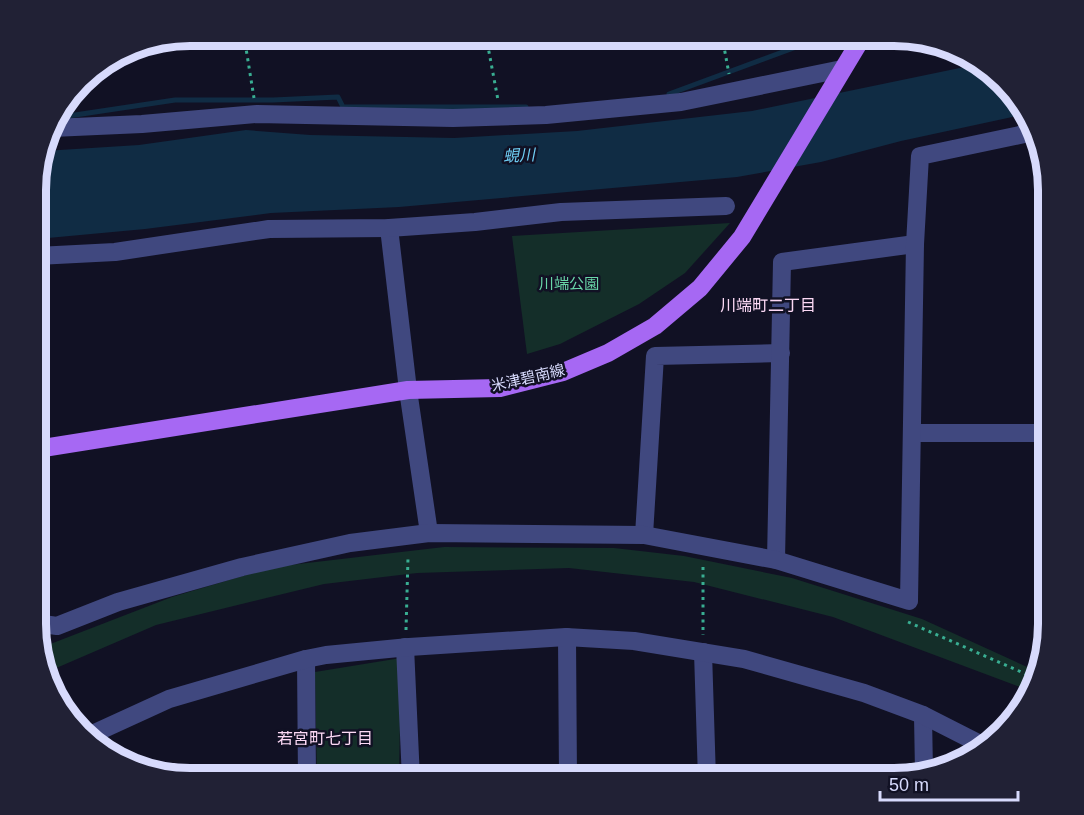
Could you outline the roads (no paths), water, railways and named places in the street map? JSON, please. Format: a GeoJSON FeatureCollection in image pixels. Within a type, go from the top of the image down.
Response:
{"type":"FeatureCollection","features":[{"type":"Feature","properties":{"kind":"main road","name":"米津碧南線"},"geometry":{"type":"LineString","coordinates":[[47,447],[408,390],[500,388],[563,372],[608,353],[655,326],[700,288],[742,237],[856,47]]}},
{"type":"Feature","properties":{"kind":"street"},"geometry":{"type":"LineString","coordinates":[[61,128],[142,124],[257,114],[453,118],[546,115],[681,102],[732,91],[840,74]]}},
{"type":"Feature","properties":{"kind":"street"},"geometry":{"type":"LineString","coordinates":[[47,625],[57,626],[118,602],[242,567],[350,543],[429,533],[644,535],[776,560],[909,601],[915,244],[920,156],[1026,134]]}},
{"type":"Feature","properties":{"kind":"street"},"geometry":{"type":"LineString","coordinates":[[46,256],[115,252],[269,229],[389,228],[476,222],[561,212],[726,206]]}},
{"type":"Feature","properties":{"kind":"street"},"geometry":{"type":"LineString","coordinates":[[389,228],[408,390],[429,533]]}},
{"type":"Feature","properties":{"kind":"street"},"geometry":{"type":"LineString","coordinates":[[776,560],[782,262],[915,244]]}},
{"type":"Feature","properties":{"kind":"street"},"geometry":{"type":"LineString","coordinates":[[644,535],[655,357],[780,353]]}},
{"type":"Feature","properties":{"kind":"street"},"geometry":{"type":"LineString","coordinates":[[912,433],[1037,433]]}},
{"type":"Feature","properties":{"kind":"street"},"geometry":{"type":"LineString","coordinates":[[567,637],[568,768]]}},
{"type":"Feature","properties":{"kind":"street"},"geometry":{"type":"LineString","coordinates":[[96,733],[169,699],[306,659],[405,647],[567,637],[634,641],[744,659],[853,690],[923,715],[976,742]]}},
{"type":"Feature","properties":{"kind":"street"},"geometry":{"type":"LineString","coordinates":[[405,647],[410,768]]}},
{"type":"Feature","properties":{"kind":"street"},"geometry":{"type":"LineString","coordinates":[[703,652],[707,768]]}},
{"type":"Feature","properties":{"kind":"street"},"geometry":{"type":"LineString","coordinates":[[306,659],[307,768]]}},
{"type":"Feature","properties":{"kind":"street"},"geometry":{"type":"LineString","coordinates":[[923,715],[924,765]]}},
{"type":"Feature","properties":{"kind":"water","name":"蜆川"},"geometry":{"type":"Polygon","coordinates":[[[966,67],[988,82],[1002,96],[1016,116],[901,141],[821,162],[737,177],[399,207],[271,213],[145,229],[46,238],[46,191],[52,150],[139,145],[246,130],[310,135],[454,138],[577,131],[752,111],[966,67]]]}},
{"type":"Feature","properties":{"kind":"waterway"},"geometry":{"type":"LineString","coordinates":[[669,94],[797,47]]}},
{"type":"Feature","properties":{"kind":"waterway"},"geometry":{"type":"LineString","coordinates":[[68,116],[175,100],[273,100],[338,97],[343,107],[526,107]]}},
{"type":"Feature","properties":{"kind":"district","name":"川端町二丁目"},"geometry":{"type":"Point","coordinates":[768,305]}},
{"type":"Feature","properties":{"kind":"district","name":"若宮町七丁目"},"geometry":{"type":"Point","coordinates":[325,738]}},
{"type":"Feature","properties":{"kind":"park label","name":"川端公園"},"geometry":{"type":"Point","coordinates":[569,284]}}]}
